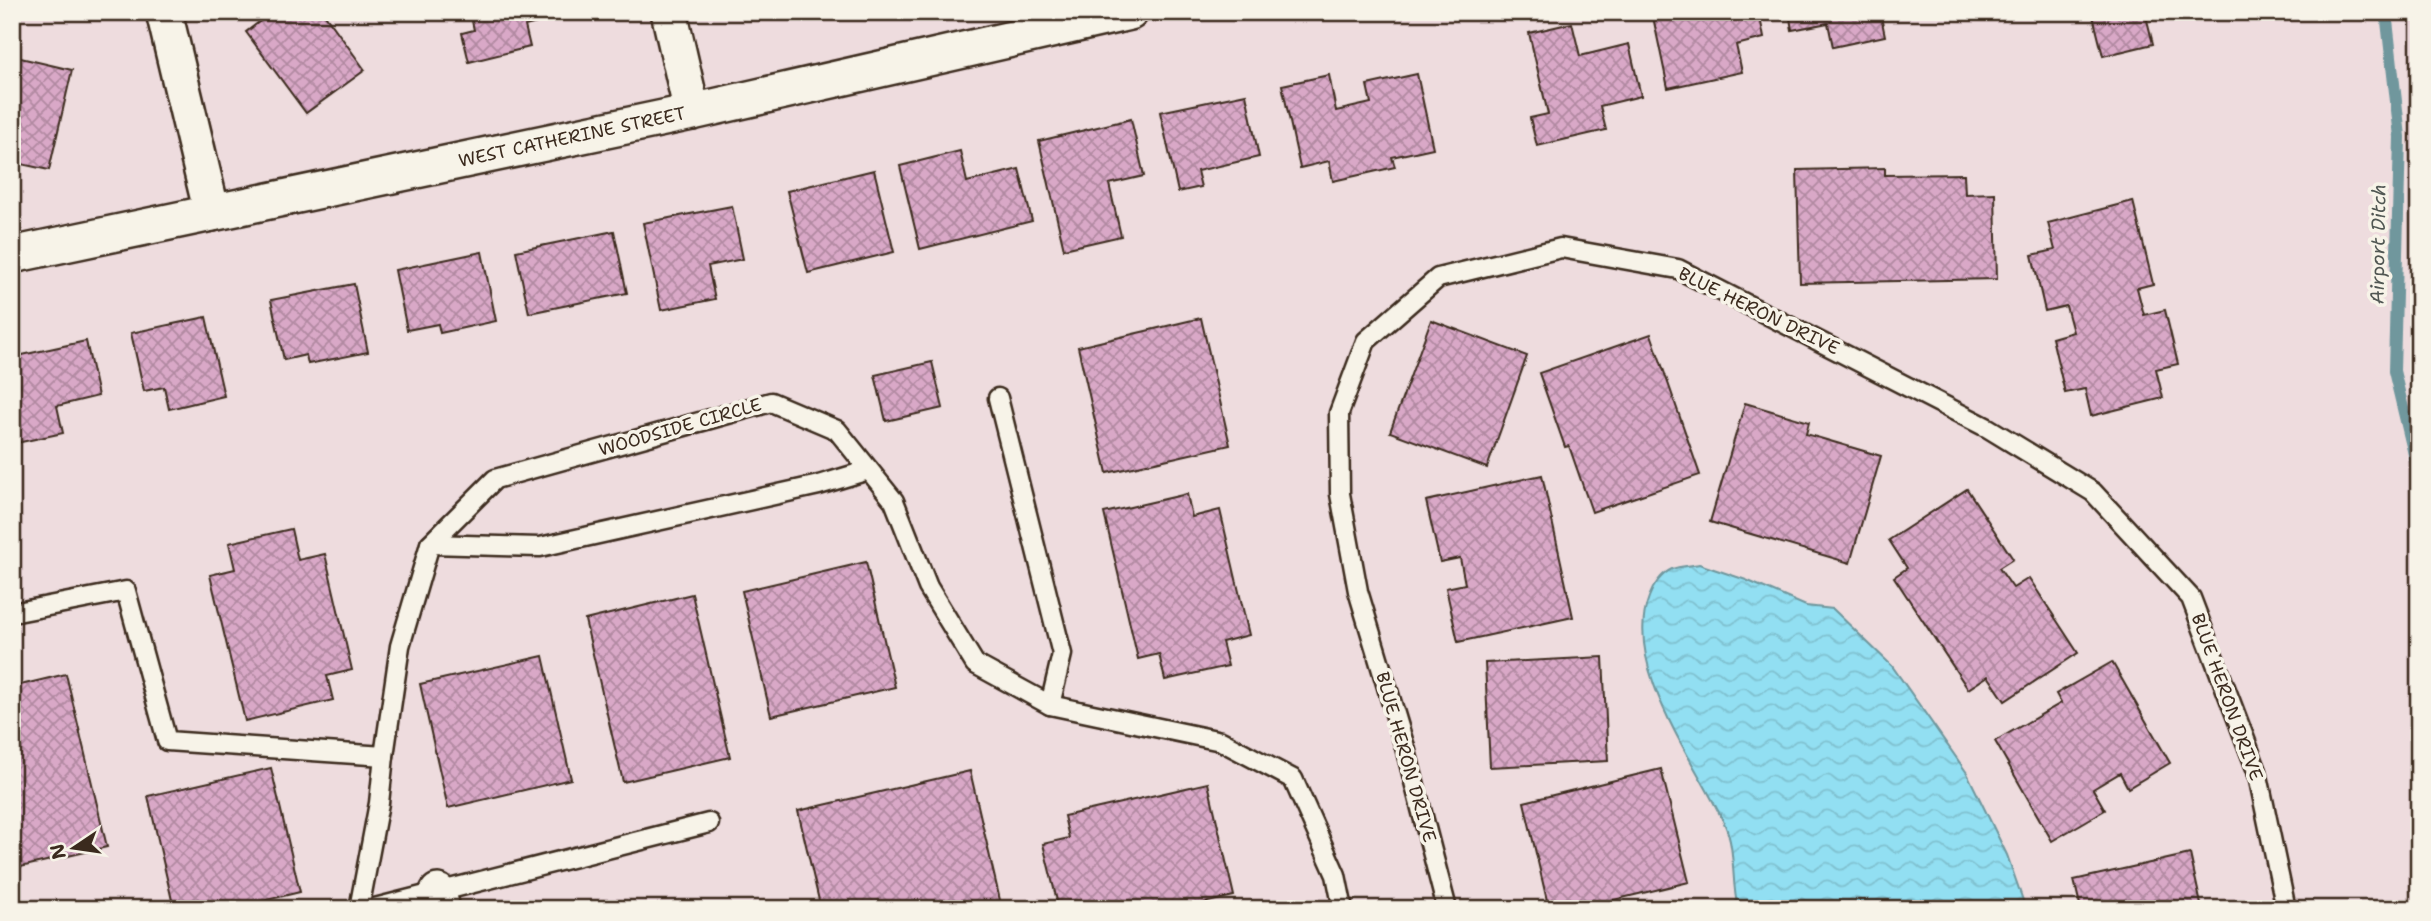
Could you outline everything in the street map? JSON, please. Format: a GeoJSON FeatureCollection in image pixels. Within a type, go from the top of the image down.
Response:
{"type":"FeatureCollection","features":[{"type":"Feature","properties":{"kind":"street"},"geometry":{"type":"LineString","coordinates":[[164,12],[212,213]]}},
{"type":"Feature","properties":{"kind":"street"},"geometry":{"type":"LineString","coordinates":[[669,12],[692,112]]}},
{"type":"Feature","properties":{"kind":"street","name":"WEST CATHERINE STREET"},"geometry":{"type":"LineString","coordinates":[[12,254],[692,112],[1130,12]]}},
{"type":"Feature","properties":{"kind":"lane","name":"BLUE HERON DRIVE"},"geometry":{"type":"LineString","coordinates":[[1447,909],[1405,747],[1358,591],[1340,494],[1339,413],[1366,341],[1438,278],[1561,248],[1678,269],[1988,428],[2093,492],[2191,598],[2257,771],[2286,909]]}},
{"type":"Feature","properties":{"kind":"lane"},"geometry":{"type":"LineString","coordinates":[[998,398],[1062,654],[1050,705]]}},
{"type":"Feature","properties":{"kind":"lane","name":"WOODSIDE CIRCLE"},"geometry":{"type":"LineString","coordinates":[[359,909],[379,803],[400,646],[430,544],[495,479],[771,402],[837,430],[894,501],[928,587],[975,664],[1050,705],[1222,741],[1293,779],[1336,875],[1343,909]]}},
{"type":"Feature","properties":{"kind":"lane"},"geometry":{"type":"LineString","coordinates":[[430,544],[540,547],[819,485],[869,470]]}},
{"type":"Feature","properties":{"kind":"lane"},"geometry":{"type":"LineString","coordinates":[[12,613],[126,591],[167,741],[384,756]]}},
{"type":"Feature","properties":{"kind":"lane"},"geometry":{"type":"LineString","coordinates":[[371,909],[440,900],[709,823]]}},
{"type":"Feature","properties":{"kind":"water"},"geometry":{"type":"Polygon","coordinates":[[[1699,564],[1746,580],[1806,606],[1833,609],[1892,666],[1967,773],[2007,855],[2026,909],[1738,909],[1731,845],[1725,825],[1666,714],[1645,653],[1643,624],[1649,597],[1655,585],[1672,569],[1699,564]]]}},
{"type":"Feature","properties":{"kind":"building"},"geometry":{"type":"Polygon","coordinates":[[[272,12],[323,12],[365,70],[306,113],[246,32],[272,12]]]}},
{"type":"Feature","properties":{"kind":"building"},"geometry":{"type":"Polygon","coordinates":[[[470,12],[547,12],[549,20],[525,26],[530,47],[469,62],[462,33],[474,30],[470,12]]]}},
{"type":"Feature","properties":{"kind":"building"},"geometry":{"type":"Polygon","coordinates":[[[1652,12],[1759,12],[1764,38],[1736,45],[1742,72],[1668,88],[1652,12]]]}},
{"type":"Feature","properties":{"kind":"building"},"geometry":{"type":"Polygon","coordinates":[[[1789,12],[1880,12],[1885,36],[1833,47],[1828,23],[1792,30],[1789,12]]]}},
{"type":"Feature","properties":{"kind":"building"},"geometry":{"type":"Polygon","coordinates":[[[2092,12],[2145,12],[2153,44],[2103,56],[2092,12]]]}},
{"type":"Feature","properties":{"kind":"building"},"geometry":{"type":"Polygon","coordinates":[[[1572,23],[1580,56],[1629,44],[1641,96],[1600,106],[1606,130],[1537,146],[1530,118],[1548,114],[1529,33],[1572,23]]]}},
{"type":"Feature","properties":{"kind":"building"},"geometry":{"type":"Polygon","coordinates":[[[12,56],[72,70],[49,170],[12,162],[12,56]]]}},
{"type":"Feature","properties":{"kind":"building"},"geometry":{"type":"Polygon","coordinates":[[[1417,74],[1433,148],[1392,157],[1395,167],[1333,181],[1329,161],[1300,168],[1282,85],[1329,75],[1336,111],[1371,103],[1367,85],[1417,74]]]}},
{"type":"Feature","properties":{"kind":"building"},"geometry":{"type":"Polygon","coordinates":[[[1246,94],[1259,157],[1197,171],[1201,187],[1178,192],[1160,112],[1246,94]]]}},
{"type":"Feature","properties":{"kind":"building"},"geometry":{"type":"Polygon","coordinates":[[[1131,119],[1144,176],[1109,184],[1121,236],[1064,249],[1039,141],[1131,119]]]}},
{"type":"Feature","properties":{"kind":"building"},"geometry":{"type":"Polygon","coordinates":[[[960,151],[967,182],[1019,169],[1032,221],[920,249],[900,166],[960,151]]]}},
{"type":"Feature","properties":{"kind":"building"},"geometry":{"type":"Polygon","coordinates":[[[1885,168],[1885,175],[1964,174],[1965,194],[1995,193],[1997,279],[1800,283],[1797,170],[1885,168]]]}},
{"type":"Feature","properties":{"kind":"building"},"geometry":{"type":"Polygon","coordinates":[[[874,170],[894,252],[808,273],[787,191],[874,170]]]}},
{"type":"Feature","properties":{"kind":"building"},"geometry":{"type":"Polygon","coordinates":[[[2133,201],[2153,284],[2137,288],[2144,315],[2165,310],[2178,364],[2156,369],[2163,398],[2091,416],[2085,389],[2065,393],[2052,338],[2073,332],[2066,306],[2045,311],[2032,255],[2055,250],[2048,223],[2133,201]]]}},
{"type":"Feature","properties":{"kind":"building"},"geometry":{"type":"Polygon","coordinates":[[[732,206],[743,259],[708,266],[715,299],[661,310],[643,223],[732,206]]]}},
{"type":"Feature","properties":{"kind":"building"},"geometry":{"type":"Polygon","coordinates":[[[614,231],[627,293],[529,313],[516,251],[614,231]]]}},
{"type":"Feature","properties":{"kind":"building"},"geometry":{"type":"Polygon","coordinates":[[[482,252],[496,321],[440,333],[438,324],[407,330],[395,270],[482,252]]]}},
{"type":"Feature","properties":{"kind":"building"},"geometry":{"type":"Polygon","coordinates":[[[354,284],[368,352],[308,364],[306,355],[284,360],[271,300],[354,284]]]}},
{"type":"Feature","properties":{"kind":"building"},"geometry":{"type":"Polygon","coordinates":[[[206,317],[224,396],[169,409],[164,387],[144,391],[131,333],[206,317]]]}},
{"type":"Feature","properties":{"kind":"building"},"geometry":{"type":"Polygon","coordinates":[[[1201,318],[1230,445],[1107,473],[1078,347],[1201,318]]]}},
{"type":"Feature","properties":{"kind":"building"},"geometry":{"type":"Polygon","coordinates":[[[1431,320],[1527,356],[1487,468],[1390,432],[1431,320]]]}},
{"type":"Feature","properties":{"kind":"building"},"geometry":{"type":"Polygon","coordinates":[[[1651,334],[1700,475],[1592,512],[1539,373],[1651,334]]]}},
{"type":"Feature","properties":{"kind":"building"},"geometry":{"type":"Polygon","coordinates":[[[86,341],[98,396],[57,406],[63,433],[12,444],[12,380],[17,379],[13,357],[86,341]]]}},
{"type":"Feature","properties":{"kind":"building"},"geometry":{"type":"Polygon","coordinates":[[[932,362],[943,408],[886,421],[875,375],[932,362]]]}},
{"type":"Feature","properties":{"kind":"building"},"geometry":{"type":"Polygon","coordinates":[[[1745,403],[1809,422],[1806,434],[1881,456],[1850,563],[1710,522],[1745,403]]]}},
{"type":"Feature","properties":{"kind":"building"},"geometry":{"type":"Polygon","coordinates":[[[1542,475],[1573,617],[1458,642],[1446,588],[1465,584],[1460,558],[1440,562],[1426,501],[1542,475]]]}},
{"type":"Feature","properties":{"kind":"building"},"geometry":{"type":"Polygon","coordinates":[[[1967,489],[2013,559],[1999,568],[2013,588],[2029,578],[2078,653],[2005,701],[1988,676],[1968,689],[1894,577],[1907,568],[1889,540],[1967,489]]]}},
{"type":"Feature","properties":{"kind":"building"},"geometry":{"type":"Polygon","coordinates":[[[1187,494],[1192,517],[1220,510],[1249,635],[1222,642],[1228,666],[1165,680],[1159,654],[1138,659],[1104,513],[1187,494]]]}},
{"type":"Feature","properties":{"kind":"building"},"geometry":{"type":"Polygon","coordinates":[[[291,529],[298,560],[325,554],[352,670],[327,676],[333,700],[245,721],[210,575],[235,569],[229,543],[291,529]]]}},
{"type":"Feature","properties":{"kind":"building"},"geometry":{"type":"Polygon","coordinates":[[[866,562],[895,687],[771,716],[742,591],[866,562]]]}},
{"type":"Feature","properties":{"kind":"building"},"geometry":{"type":"Polygon","coordinates":[[[692,594],[730,757],[623,782],[585,620],[692,594]]]}},
{"type":"Feature","properties":{"kind":"building"},"geometry":{"type":"Polygon","coordinates":[[[543,656],[571,779],[448,808],[420,684],[543,656]]]}},
{"type":"Feature","properties":{"kind":"building"},"geometry":{"type":"Polygon","coordinates":[[[1603,657],[1608,761],[1490,767],[1485,663],[1603,657]]]}},
{"type":"Feature","properties":{"kind":"building"},"geometry":{"type":"Polygon","coordinates":[[[2112,662],[2170,763],[2128,788],[2120,773],[2093,789],[2105,810],[2052,841],[1995,741],[2061,703],[2056,694],[2112,662]]]}},
{"type":"Feature","properties":{"kind":"building"},"geometry":{"type":"Polygon","coordinates":[[[66,674],[107,847],[12,869],[12,687],[66,674]]]}},
{"type":"Feature","properties":{"kind":"building"},"geometry":{"type":"Polygon","coordinates":[[[271,768],[300,892],[229,909],[174,909],[148,796],[271,768]]]}},
{"type":"Feature","properties":{"kind":"building"},"geometry":{"type":"Polygon","coordinates":[[[1661,769],[1689,882],[1576,909],[1549,909],[1524,802],[1661,769]]]}},
{"type":"Feature","properties":{"kind":"building"},"geometry":{"type":"Polygon","coordinates":[[[970,771],[1002,909],[821,909],[798,811],[970,771]]]}},
{"type":"Feature","properties":{"kind":"building"},"geometry":{"type":"Polygon","coordinates":[[[1208,783],[1234,896],[1178,909],[1087,909],[1086,905],[1059,909],[1043,844],[1069,838],[1064,816],[1208,783]]]}},
{"type":"Feature","properties":{"kind":"building"},"geometry":{"type":"Polygon","coordinates":[[[2190,854],[2202,909],[2081,909],[2074,880],[2190,854]]]}},
{"type":"Feature","properties":{"kind":"waterway","name":"Airport Ditch"},"geometry":{"type":"LineString","coordinates":[[2386,12],[2400,137],[2394,371],[2419,475]]}}]}
